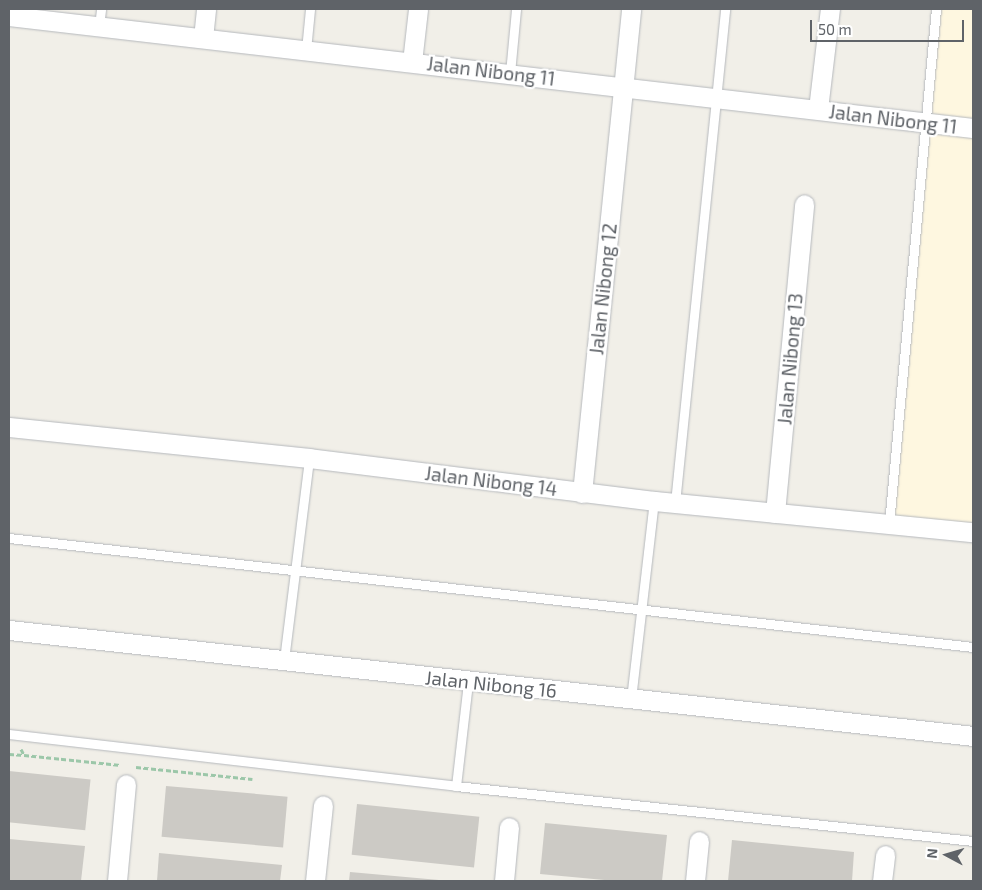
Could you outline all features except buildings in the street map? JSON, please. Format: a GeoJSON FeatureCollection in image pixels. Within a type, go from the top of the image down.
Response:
{"type":"FeatureCollection","features":[{"type":"Feature","properties":{"kind":"street"},"geometry":{"type":"LineString","coordinates":[[203,38],[206,9]]}},
{"type":"Feature","properties":{"kind":"street"},"geometry":{"type":"LineString","coordinates":[[412,62],[418,9]]}},
{"type":"Feature","properties":{"kind":"street","name":"Jalan Nibong 12"},"geometry":{"type":"LineString","coordinates":[[582,493],[631,9]]}},
{"type":"Feature","properties":{"kind":"street"},"geometry":{"type":"LineString","coordinates":[[818,109],[830,9]]}},
{"type":"Feature","properties":{"kind":"street","name":"Jalan Nibong 11"},"geometry":{"type":"LineString","coordinates":[[9,16],[100,17],[203,38],[973,128]]}},
{"type":"Feature","properties":{"kind":"street","name":"Jalan Nibong 13"},"geometry":{"type":"LineString","coordinates":[[775,513],[804,204]]}},
{"type":"Feature","properties":{"kind":"street","name":"Jalan Nibong 14"},"geometry":{"type":"LineString","coordinates":[[9,427],[309,458],[654,501],[973,532]]}},
{"type":"Feature","properties":{"kind":"street","name":"Jalan Nibong 16"},"geometry":{"type":"LineString","coordinates":[[9,630],[631,700],[973,736]]}},
{"type":"Feature","properties":{"kind":"street"},"geometry":{"type":"LineString","coordinates":[[117,881],[126,784]]}},
{"type":"Feature","properties":{"kind":"street"},"geometry":{"type":"LineString","coordinates":[[315,881],[322,804]]}},
{"type":"Feature","properties":{"kind":"street"},"geometry":{"type":"LineString","coordinates":[[504,881],[509,827]]}},
{"type":"Feature","properties":{"kind":"street"},"geometry":{"type":"LineString","coordinates":[[695,881],[699,841]]}},
{"type":"Feature","properties":{"kind":"street"},"geometry":{"type":"LineString","coordinates":[[882,881],[885,855]]}},
{"type":"Feature","properties":{"kind":"lane"},"geometry":{"type":"LineString","coordinates":[[306,50],[310,9]]}},
{"type":"Feature","properties":{"kind":"lane"},"geometry":{"type":"LineString","coordinates":[[510,73],[516,9]]}},
{"type":"Feature","properties":{"kind":"lane"},"geometry":{"type":"LineString","coordinates":[[675,503],[725,9]]}},
{"type":"Feature","properties":{"kind":"lane"},"geometry":{"type":"LineString","coordinates":[[889,524],[924,122],[936,9]]}},
{"type":"Feature","properties":{"kind":"lane"},"geometry":{"type":"LineString","coordinates":[[284,660],[309,458]]}},
{"type":"Feature","properties":{"kind":"lane"},"geometry":{"type":"LineString","coordinates":[[631,700],[654,501]]}},
{"type":"Feature","properties":{"kind":"lane"},"geometry":{"type":"LineString","coordinates":[[9,538],[294,572],[642,608],[973,647]]}},
{"type":"Feature","properties":{"kind":"lane"},"geometry":{"type":"LineString","coordinates":[[456,786],[468,682]]}},
{"type":"Feature","properties":{"kind":"lane"},"geometry":{"type":"LineString","coordinates":[[9,734],[456,786],[973,840]]}},
{"type":"Feature","properties":{"kind":"path"},"geometry":{"type":"LineString","coordinates":[[12,747],[21,748],[24,755]]}},
{"type":"Feature","properties":{"kind":"path"},"geometry":{"type":"LineString","coordinates":[[9,754],[128,766],[126,784]]}},
{"type":"Feature","properties":{"kind":"shaded area"},"geometry":{"type":"Polygon","coordinates":[[[940,9],[973,9],[973,525],[894,517],[940,9]]]}}]}
